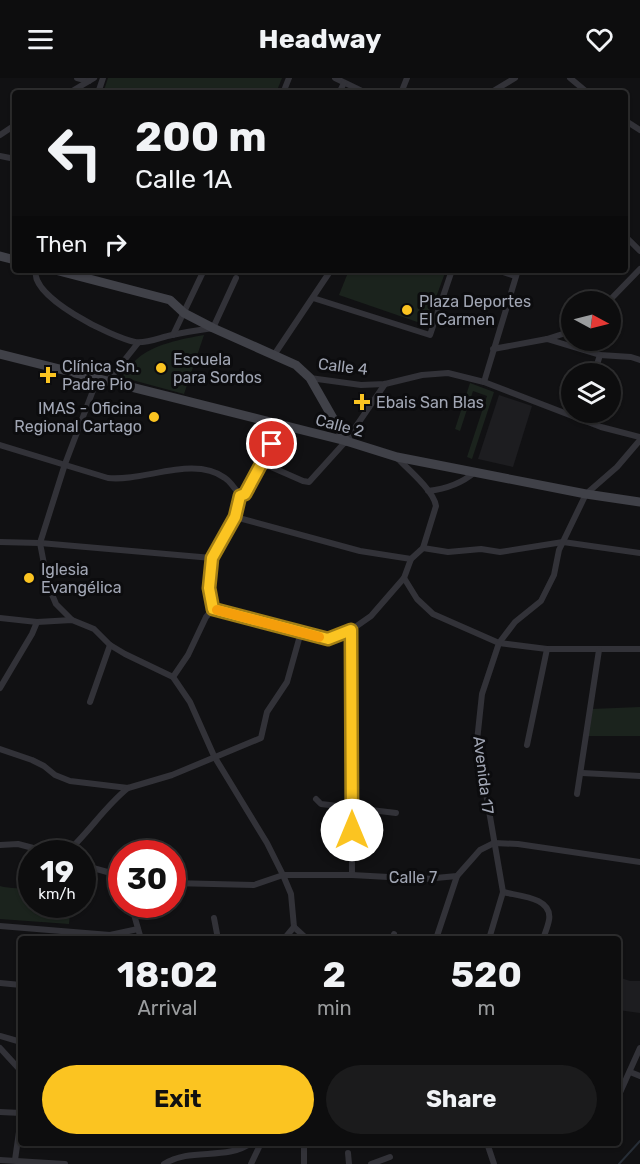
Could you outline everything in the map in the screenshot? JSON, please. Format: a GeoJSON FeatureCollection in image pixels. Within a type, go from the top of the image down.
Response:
{"type":"FeatureCollection","features":[{"type":"Feature","properties":{"kind":"street"},"geometry":{"type":"LineString","coordinates":[[77,78],[92,80]]}},
{"type":"Feature","properties":{"kind":"street"},"geometry":{"type":"LineString","coordinates":[[335,78],[359,90]]}},
{"type":"Feature","properties":{"kind":"street"},"geometry":{"type":"LineString","coordinates":[[495,90],[515,78]]}},
{"type":"Feature","properties":{"kind":"street"},"geometry":{"type":"LineString","coordinates":[[570,78],[584,90]]}},
{"type":"Feature","properties":{"kind":"street"},"geometry":{"type":"LineString","coordinates":[[74,90],[92,80]]}},
{"type":"Feature","properties":{"kind":"street"},"geometry":{"type":"LineString","coordinates":[[340,90],[344,83]]}},
{"type":"Feature","properties":{"kind":"street"},"geometry":{"type":"LineString","coordinates":[[628,239],[640,251]]}},
{"type":"Feature","properties":{"kind":"street"},"geometry":{"type":"LineString","coordinates":[[619,291],[640,269]]}},
{"type":"Feature","properties":{"kind":"street"},"geometry":{"type":"LineString","coordinates":[[35,273],[37,284],[56,302],[103,330],[138,343],[213,328],[236,278]]}},
{"type":"Feature","properties":{"kind":"street","name":"Calle 4"},"geometry":{"type":"LineString","coordinates":[[66,273],[170,300],[184,313],[296,365],[310,378],[361,385],[385,384],[422,375],[448,373],[484,382],[561,410]]}},
{"type":"Feature","properties":{"kind":"street"},"geometry":{"type":"LineString","coordinates":[[173,335],[203,273]]}},
{"type":"Feature","properties":{"kind":"street"},"geometry":{"type":"LineString","coordinates":[[274,355],[329,273]]}},
{"type":"Feature","properties":{"kind":"street"},"geometry":{"type":"LineString","coordinates":[[314,298],[430,335],[451,273]]}},
{"type":"Feature","properties":{"kind":"street"},"geometry":{"type":"LineString","coordinates":[[484,382],[517,273]]}},
{"type":"Feature","properties":{"kind":"street"},"geometry":{"type":"LineString","coordinates":[[494,349],[561,335]]}},
{"type":"Feature","properties":{"kind":"street"},"geometry":{"type":"LineString","coordinates":[[547,339],[600,355],[640,360]]}},
{"type":"Feature","properties":{"kind":"street"},"geometry":{"type":"LineString","coordinates":[[138,343],[102,381],[64,464],[40,543],[48,585],[56,604],[72,620],[94,629],[110,645],[173,677],[190,702],[214,756],[267,843],[291,894],[294,927],[304,936]]}},
{"type":"Feature","properties":{"kind":"street","name":"Calle 2"},"geometry":{"type":"LineString","coordinates":[[0,354],[282,426],[340,437],[397,457],[586,494],[640,502]]}},
{"type":"Feature","properties":{"kind":"street"},"geometry":{"type":"LineString","coordinates":[[597,363],[600,355]]}},
{"type":"Feature","properties":{"kind":"street"},"geometry":{"type":"LineString","coordinates":[[310,378],[340,437]]}},
{"type":"Feature","properties":{"kind":"street"},"geometry":{"type":"LineString","coordinates":[[262,463],[309,482],[340,437],[385,384]]}},
{"type":"Feature","properties":{"kind":"street","name":"Calle 4"},"geometry":{"type":"LineString","coordinates":[[593,423],[640,438]]}},
{"type":"Feature","properties":{"kind":"street"},"geometry":{"type":"LineString","coordinates":[[240,496],[245,494],[282,426]]}},
{"type":"Feature","properties":{"kind":"street"},"geometry":{"type":"LineString","coordinates":[[586,494],[617,467],[640,438]]}},
{"type":"Feature","properties":{"kind":"street"},"geometry":{"type":"LineString","coordinates":[[0,445],[108,478],[124,480],[176,469],[209,470],[226,479],[240,496]]}},
{"type":"Feature","properties":{"kind":"street"},"geometry":{"type":"LineString","coordinates":[[213,609],[328,639],[351,630],[371,616],[404,578],[411,559],[423,548],[436,506],[428,491],[397,457]]}},
{"type":"Feature","properties":{"kind":"street"},"geometry":{"type":"LineString","coordinates":[[428,491],[458,484],[467,480],[475,472]]}},
{"type":"Feature","properties":{"kind":"street","name":"Avenida 17"},"geometry":{"type":"LineString","coordinates":[[490,936],[503,892],[477,741],[482,694],[499,643],[515,622],[541,601],[554,575],[562,542],[586,494]]}},
{"type":"Feature","properties":{"kind":"street"},"geometry":{"type":"LineString","coordinates":[[213,609],[209,588],[212,558],[235,517],[240,496]]}},
{"type":"Feature","properties":{"kind":"street"},"geometry":{"type":"LineString","coordinates":[[235,517],[360,551],[411,559]]}},
{"type":"Feature","properties":{"kind":"street"},"geometry":{"type":"LineString","coordinates":[[0,542],[40,543],[212,558]]}},
{"type":"Feature","properties":{"kind":"street"},"geometry":{"type":"LineString","coordinates":[[423,548],[448,552],[481,549],[500,552],[562,542],[640,553]]}},
{"type":"Feature","properties":{"kind":"street"},"geometry":{"type":"LineString","coordinates":[[404,578],[417,599],[433,614],[499,643],[547,649],[640,649]]}},
{"type":"Feature","properties":{"kind":"street"},"geometry":{"type":"LineString","coordinates":[[173,677],[188,655],[206,617],[213,609]]}},
{"type":"Feature","properties":{"kind":"street"},"geometry":{"type":"LineString","coordinates":[[0,618],[37,622],[72,620]]}},
{"type":"Feature","properties":{"kind":"street"},"geometry":{"type":"LineString","coordinates":[[0,688],[33,634],[37,622]]}},
{"type":"Feature","properties":{"kind":"street"},"geometry":{"type":"LineString","coordinates":[[351,630],[352,876]]}},
{"type":"Feature","properties":{"kind":"street"},"geometry":{"type":"LineString","coordinates":[[79,840],[118,796],[128,788],[172,775],[261,738],[267,712],[287,682],[301,632]]}},
{"type":"Feature","properties":{"kind":"street"},"geometry":{"type":"LineString","coordinates":[[90,702],[110,645]]}},
{"type":"Feature","properties":{"kind":"street"},"geometry":{"type":"LineString","coordinates":[[527,745],[547,649]]}},
{"type":"Feature","properties":{"kind":"street"},"geometry":{"type":"LineString","coordinates":[[578,794],[598,650]]}},
{"type":"Feature","properties":{"kind":"street"},"geometry":{"type":"LineString","coordinates":[[0,749],[32,760],[55,775],[70,781],[128,788]]}},
{"type":"Feature","properties":{"kind":"street"},"geometry":{"type":"LineString","coordinates":[[582,773],[640,776]]}},
{"type":"Feature","properties":{"kind":"street"},"geometry":{"type":"LineString","coordinates":[[316,799],[321,804],[396,813]]}},
{"type":"Feature","properties":{"kind":"street"},"geometry":{"type":"LineString","coordinates":[[494,843],[518,844],[640,862]]}},
{"type":"Feature","properties":{"kind":"street","name":"Calle 7"},"geometry":{"type":"LineString","coordinates":[[186,883],[254,885],[283,875],[425,879],[457,876],[480,849],[494,843]]}},
{"type":"Feature","properties":{"kind":"street"},"geometry":{"type":"LineString","coordinates":[[0,845],[18,844]]}},
{"type":"Feature","properties":{"kind":"street"},"geometry":{"type":"LineString","coordinates":[[437,936],[457,876]]}},
{"type":"Feature","properties":{"kind":"street"},"geometry":{"type":"LineString","coordinates":[[503,892],[540,901],[547,908],[550,918],[544,936]]}},
{"type":"Feature","properties":{"kind":"street"},"geometry":{"type":"LineString","coordinates":[[135,918],[140,936]]}},
{"type":"Feature","properties":{"kind":"street"},"geometry":{"type":"LineString","coordinates":[[214,918],[217,936]]}},
{"type":"Feature","properties":{"kind":"street"},"geometry":{"type":"LineString","coordinates":[[0,926],[110,935],[138,929]]}},
{"type":"Feature","properties":{"kind":"street"},"geometry":{"type":"LineString","coordinates":[[286,936],[294,927]]}},
{"type":"Feature","properties":{"kind":"street"},"geometry":{"type":"LineString","coordinates":[[0,983],[18,984]]}},
{"type":"Feature","properties":{"kind":"street"},"geometry":{"type":"LineString","coordinates":[[0,1036],[18,1041]]}},
{"type":"Feature","properties":{"kind":"street"},"geometry":{"type":"LineString","coordinates":[[0,1048],[18,1068]]}},
{"type":"Feature","properties":{"kind":"street"},"geometry":{"type":"LineString","coordinates":[[621,1091],[640,1048]]}},
{"type":"Feature","properties":{"kind":"street"},"geometry":{"type":"LineString","coordinates":[[630,1072],[640,1076]]}},
{"type":"Feature","properties":{"kind":"street"},"geometry":{"type":"LineString","coordinates":[[0,1112],[18,1113]]}},
{"type":"Feature","properties":{"kind":"street"},"geometry":{"type":"LineString","coordinates":[[15,1160],[18,1139]]}},
{"type":"Feature","properties":{"kind":"street"},"geometry":{"type":"LineString","coordinates":[[164,1164],[182,1155],[227,1151],[246,1146]]}},
{"type":"Feature","properties":{"kind":"street"},"geometry":{"type":"LineString","coordinates":[[251,1164],[260,1146]]}},
{"type":"Feature","properties":{"kind":"street"},"geometry":{"type":"LineString","coordinates":[[304,1146],[304,1164]]}},
{"type":"Feature","properties":{"kind":"street"},"geometry":{"type":"LineString","coordinates":[[488,1146],[494,1164]]}},
{"type":"Feature","properties":{"kind":"street"},"geometry":{"type":"LineString","coordinates":[[348,1154],[350,1164]]}},
{"type":"Feature","properties":{"kind":"street"},"geometry":{"type":"LineString","coordinates":[[371,1164],[390,1157]]}},
{"type":"Feature","properties":{"kind":"street"},"geometry":{"type":"LineString","coordinates":[[0,1160],[65,1164]]}},
{"type":"Feature","properties":{"kind":"shaded area"},"geometry":{"type":"Polygon","coordinates":[[[108,78],[282,78],[277,90],[104,90],[108,78]]]}},
{"type":"Feature","properties":{"kind":"shaded area","name":"Plaza Deportes El Carmen"},"geometry":{"type":"Polygon","coordinates":[[[348,273],[445,273],[426,325],[339,295],[348,273]]]}},
{"type":"Feature","properties":{"kind":"shaded area","name":"Escuela para Sordos"},"geometry":{"type":"Polygon","coordinates":[[[204,335],[184,394],[121,377],[137,359],[152,349],[204,335]]]}},
{"type":"Feature","properties":{"kind":"shaded area"},"geometry":{"type":"Polygon","coordinates":[[[470,383],[494,392],[472,459],[467,457],[487,396],[473,391],[460,431],[455,429],[470,383]]]}},
{"type":"Feature","properties":{"kind":"shaded area"},"geometry":{"type":"Polygon","coordinates":[[[499,395],[532,406],[513,467],[478,459],[499,395]]]}},
{"type":"Feature","properties":{"kind":"shaded area"},"geometry":{"type":"Polygon","coordinates":[[[640,707],[640,736],[587,736],[591,709],[640,707]]]}},
{"type":"Feature","properties":{"kind":"shaded area"},"geometry":{"type":"Polygon","coordinates":[[[0,886],[18,888],[18,918],[70,918],[69,924],[0,919],[0,886]]]}},
{"type":"Feature","properties":{"kind":"shaded area"},"geometry":{"type":"Polygon","coordinates":[[[621,978],[640,981],[640,1013],[621,1010],[621,978]]]}},
{"type":"Feature","properties":{"kind":"waterway"},"geometry":{"type":"LineString","coordinates":[[619,1164],[640,1141]]}},
{"type":"Feature","properties":{"kind":"slow traffic"},"geometry":{"type":"LineString","coordinates":[[217,610],[319,637]]}},
{"type":"Feature","properties":{"kind":"place","name":"Plaza Deportes El Carmen"},"geometry":{"type":"Point","coordinates":[407,310]}},
{"type":"Feature","properties":{"kind":"place","name":"Escuela para Sordos"},"geometry":{"type":"Point","coordinates":[161,368]}},
{"type":"Feature","properties":{"kind":"place","name":"Clínica Sn. Padre Pio"},"geometry":{"type":"Point","coordinates":[48,375]}},
{"type":"Feature","properties":{"kind":"place","name":"Ebais San Blas"},"geometry":{"type":"Point","coordinates":[362,402]}},
{"type":"Feature","properties":{"kind":"place","name":"IMAS - Oficina Regional Cartago"},"geometry":{"type":"Point","coordinates":[154,417]}},
{"type":"Feature","properties":{"kind":"place","name":"Iglesia Evangélica"},"geometry":{"type":"Point","coordinates":[29,578]}},
{"type":"Feature","properties":{"kind":"route"},"geometry":{"type":"LineString","coordinates":[[272,444],[245,494],[240,496],[235,517],[212,558],[209,588],[213,609],[328,639],[351,630],[352,830]]}}]}
